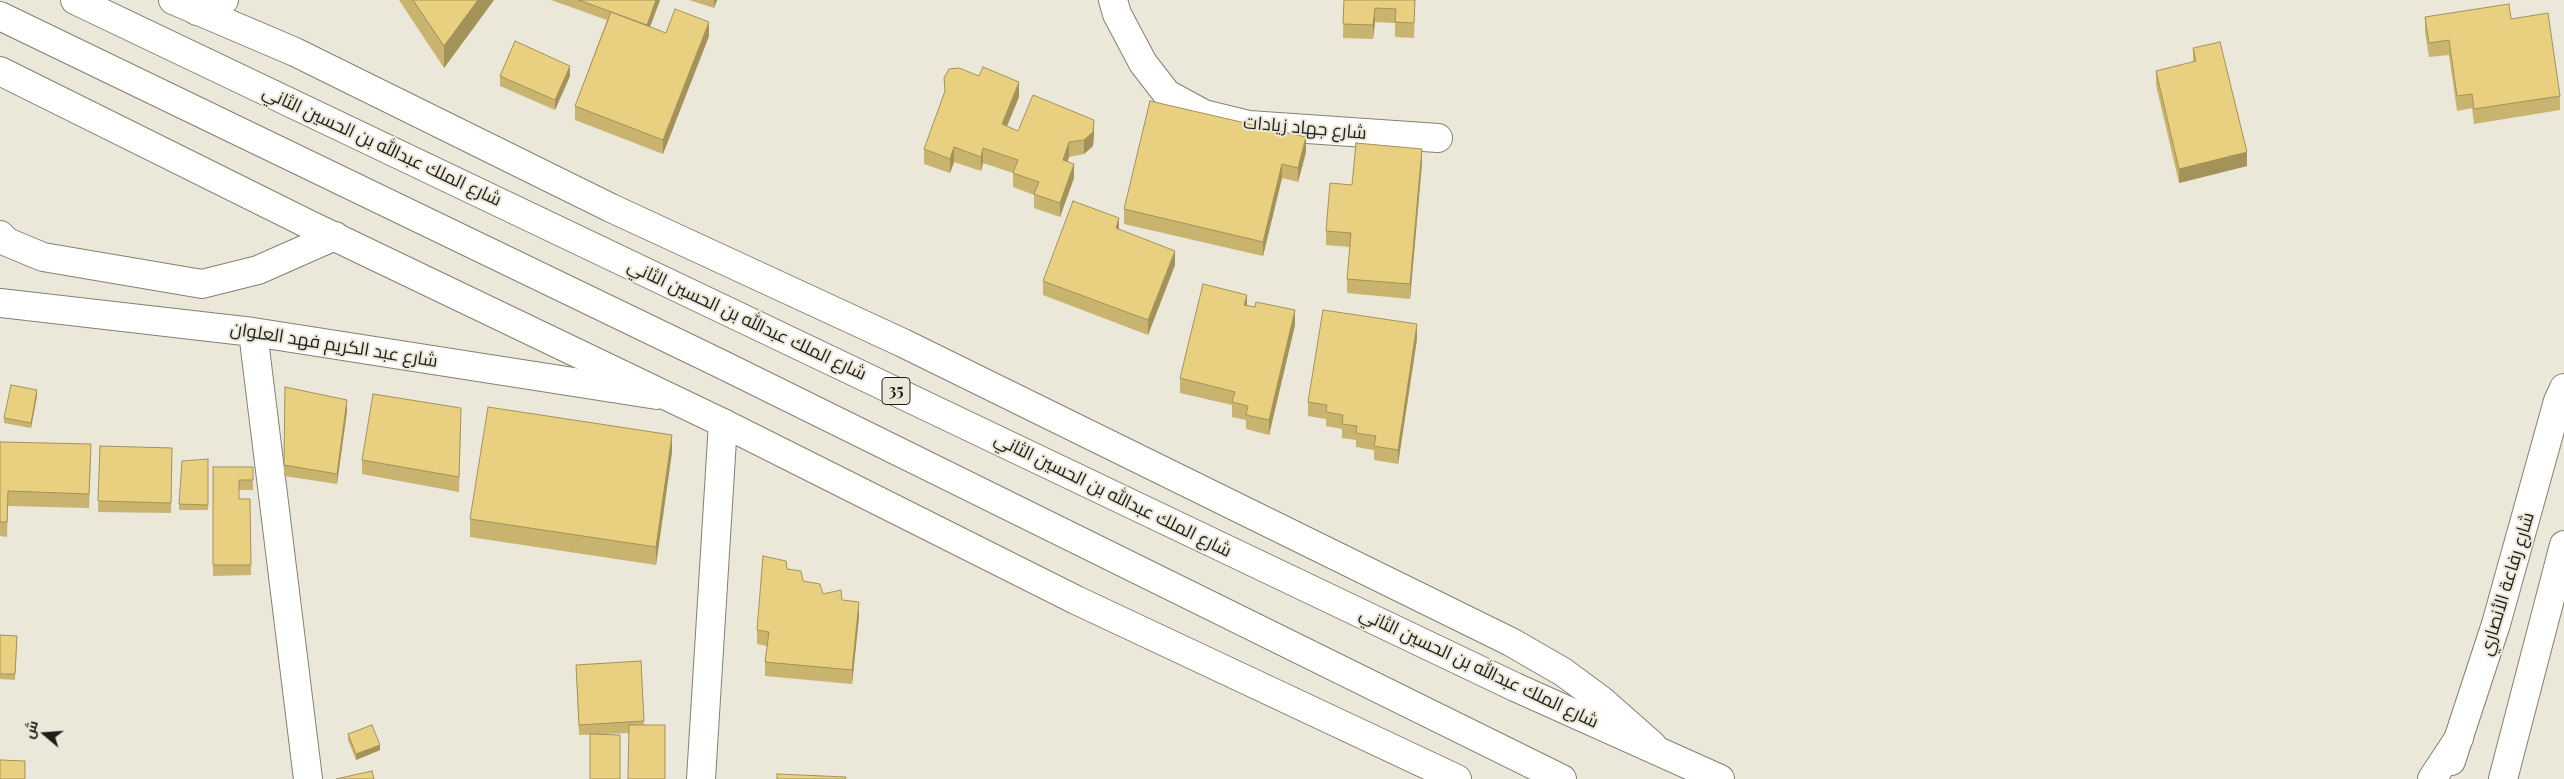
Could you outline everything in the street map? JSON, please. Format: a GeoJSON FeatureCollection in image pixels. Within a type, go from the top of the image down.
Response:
{"type":"FeatureCollection","features":[{"type":"Feature","properties":{"kind":"main road","name":"شارع الملك عبدالله بن الحسين الثاني"},"geometry":{"type":"LineString","coordinates":[[75,0],[1515,687],[1720,779]]}},
{"type":"Feature","properties":{"kind":"main road"},"geometry":{"type":"LineString","coordinates":[[185,5],[224,0]]}},
{"type":"Feature","properties":{"kind":"main road","name":"شارع جهاد زيادات"},"geometry":{"type":"LineString","coordinates":[[1113,0],[1117,14],[1143,64],[1167,94],[1204,114],[1249,125],[1438,138]]}},
{"type":"Feature","properties":{"kind":"main road"},"geometry":{"type":"LineString","coordinates":[[185,5],[295,52],[611,208],[903,343],[1511,642],[1563,672],[1600,700],[1659,751]]}},
{"type":"Feature","properties":{"kind":"main road"},"geometry":{"type":"LineString","coordinates":[[0,16],[721,364],[1562,779]]}},
{"type":"Feature","properties":{"kind":"main road"},"geometry":{"type":"LineString","coordinates":[[0,71],[334,236],[723,423],[1076,600],[1448,777]]}},
{"type":"Feature","properties":{"kind":"main road"},"geometry":{"type":"LineString","coordinates":[[0,235],[7,242],[44,257],[202,284],[258,270],[334,236]]}},
{"type":"Feature","properties":{"kind":"main road","name":"شارع عبد الكريم فهد العلوان"},"geometry":{"type":"LineString","coordinates":[[0,303],[253,332],[666,396]]}},
{"type":"Feature","properties":{"kind":"main road"},"geometry":{"type":"LineString","coordinates":[[253,332],[308,779]]}},
{"type":"Feature","properties":{"kind":"main road","name":"شارع رفاعة الأنصاري"},"geometry":{"type":"LineString","coordinates":[[2446,779],[2499,615],[2558,401],[2564,388]]}},
{"type":"Feature","properties":{"kind":"main road"},"geometry":{"type":"LineString","coordinates":[[701,779],[723,423]]}},
{"type":"Feature","properties":{"kind":"main road"},"geometry":{"type":"LineString","coordinates":[[2503,779],[2564,545]]}},
{"type":"Feature","properties":{"kind":"main road"},"geometry":{"type":"LineString","coordinates":[[2432,779],[2459,738]]}},
{"type":"Feature","properties":{"kind":"building"},"geometry":{"type":"Polygon","coordinates":[[[413,0],[478,0],[444,46],[413,0]]]}},
{"type":"Feature","properties":{"kind":"building"},"geometry":{"type":"Polygon","coordinates":[[[579,0],[656,0],[647,25],[579,0]]]}},
{"type":"Feature","properties":{"kind":"building"},"geometry":{"type":"Polygon","coordinates":[[[1344,0],[1415,0],[1414,23],[1395,22],[1396,9],[1375,8],[1373,25],[1343,24],[1344,0]]]}},
{"type":"Feature","properties":{"kind":"building"},"geometry":{"type":"Polygon","coordinates":[[[2509,4],[2511,19],[2548,13],[2560,96],[2474,109],[2472,94],[2457,96],[2449,40],[2429,43],[2425,17],[2509,4]]]}},
{"type":"Feature","properties":{"kind":"building"},"geometry":{"type":"Polygon","coordinates":[[[675,9],[709,22],[663,140],[575,106],[611,12],[666,33],[675,9]]]}},
{"type":"Feature","properties":{"kind":"building"},"geometry":{"type":"Polygon","coordinates":[[[515,41],[570,66],[555,100],[500,76],[515,41]]]}},
{"type":"Feature","properties":{"kind":"building"},"geometry":{"type":"Polygon","coordinates":[[[2220,42],[2247,152],[2179,169],[2156,71],[2196,61],[2193,48],[2220,42]]]}},
{"type":"Feature","properties":{"kind":"building"},"geometry":{"type":"Polygon","coordinates":[[[983,67],[1019,82],[1002,124],[1018,131],[1033,95],[1094,120],[1093,132],[1084,140],[1069,142],[1063,160],[1074,164],[1060,203],[1034,194],[1039,182],[1013,173],[1018,160],[983,148],[981,157],[954,147],[950,159],[924,149],[945,91],[944,78],[949,69],[959,68],[979,76],[983,67]]]}},
{"type":"Feature","properties":{"kind":"building"},"geometry":{"type":"Polygon","coordinates":[[[1150,101],[1306,137],[1298,168],[1282,164],[1263,242],[1124,209],[1150,101]]]}},
{"type":"Feature","properties":{"kind":"building"},"geometry":{"type":"Polygon","coordinates":[[[1356,143],[1422,149],[1410,284],[1347,279],[1351,233],[1326,231],[1330,183],[1352,185],[1356,143]]]}},
{"type":"Feature","properties":{"kind":"building"},"geometry":{"type":"Polygon","coordinates":[[[1073,201],[1119,218],[1116,228],[1175,251],[1148,320],[1043,281],[1073,201]]]}},
{"type":"Feature","properties":{"kind":"building"},"geometry":{"type":"Polygon","coordinates":[[[1203,284],[1247,295],[1244,305],[1255,307],[1256,302],[1295,310],[1269,420],[1246,415],[1248,406],[1232,402],[1235,392],[1180,378],[1203,284]]]}},
{"type":"Feature","properties":{"kind":"building"},"geometry":{"type":"Polygon","coordinates":[[[1323,310],[1417,324],[1398,450],[1374,446],[1376,436],[1356,433],[1357,426],[1342,424],[1343,415],[1326,412],[1327,405],[1308,402],[1323,310]]]}},
{"type":"Feature","properties":{"kind":"building"},"geometry":{"type":"Polygon","coordinates":[[[11,385],[37,390],[31,423],[4,418],[11,385]]]}},
{"type":"Feature","properties":{"kind":"building"},"geometry":{"type":"Polygon","coordinates":[[[285,387],[347,400],[337,474],[284,465],[285,387]]]}},
{"type":"Feature","properties":{"kind":"building"},"geometry":{"type":"Polygon","coordinates":[[[373,394],[461,408],[459,477],[362,460],[373,394]]]}},
{"type":"Feature","properties":{"kind":"building"},"geometry":{"type":"Polygon","coordinates":[[[488,407],[672,435],[656,547],[470,519],[488,407]]]}},
{"type":"Feature","properties":{"kind":"building"},"geometry":{"type":"Polygon","coordinates":[[[0,442],[91,444],[89,494],[8,491],[7,522],[0,522],[0,442]]]}},
{"type":"Feature","properties":{"kind":"building"},"geometry":{"type":"Polygon","coordinates":[[[100,446],[172,448],[171,503],[98,501],[100,446]]]}},
{"type":"Feature","properties":{"kind":"building"},"geometry":{"type":"Polygon","coordinates":[[[208,459],[208,505],[179,504],[182,461],[208,459]]]}},
{"type":"Feature","properties":{"kind":"building"},"geometry":{"type":"Polygon","coordinates":[[[213,467],[253,467],[253,480],[239,480],[239,499],[250,499],[251,565],[213,565],[213,467]]]}},
{"type":"Feature","properties":{"kind":"building"},"geometry":{"type":"Polygon","coordinates":[[[763,556],[786,561],[787,569],[801,571],[803,581],[820,584],[823,594],[841,590],[842,600],[859,602],[852,670],[765,662],[769,632],[757,630],[763,556]]]}},
{"type":"Feature","properties":{"kind":"building"},"geometry":{"type":"Polygon","coordinates":[[[0,635],[17,636],[15,674],[0,674],[0,635]]]}},
{"type":"Feature","properties":{"kind":"building"},"geometry":{"type":"Polygon","coordinates":[[[641,661],[644,721],[579,725],[576,665],[641,661]]]}},
{"type":"Feature","properties":{"kind":"building"},"geometry":{"type":"Polygon","coordinates":[[[372,725],[380,745],[356,754],[348,734],[372,725]]]}},
{"type":"Feature","properties":{"kind":"building"},"geometry":{"type":"Polygon","coordinates":[[[629,725],[665,725],[665,779],[628,779],[629,725]]]}},
{"type":"Feature","properties":{"kind":"building"},"geometry":{"type":"Polygon","coordinates":[[[590,734],[620,735],[620,779],[590,779],[590,734]]]}},
{"type":"Feature","properties":{"kind":"building"},"geometry":{"type":"Polygon","coordinates":[[[0,760],[25,761],[25,779],[0,779],[0,760]]]}},
{"type":"Feature","properties":{"kind":"building"},"geometry":{"type":"Polygon","coordinates":[[[372,771],[374,779],[336,779],[372,771]]]}},
{"type":"Feature","properties":{"kind":"building"},"geometry":{"type":"Polygon","coordinates":[[[777,774],[846,777],[845,779],[777,779],[777,774]]]}}]}
